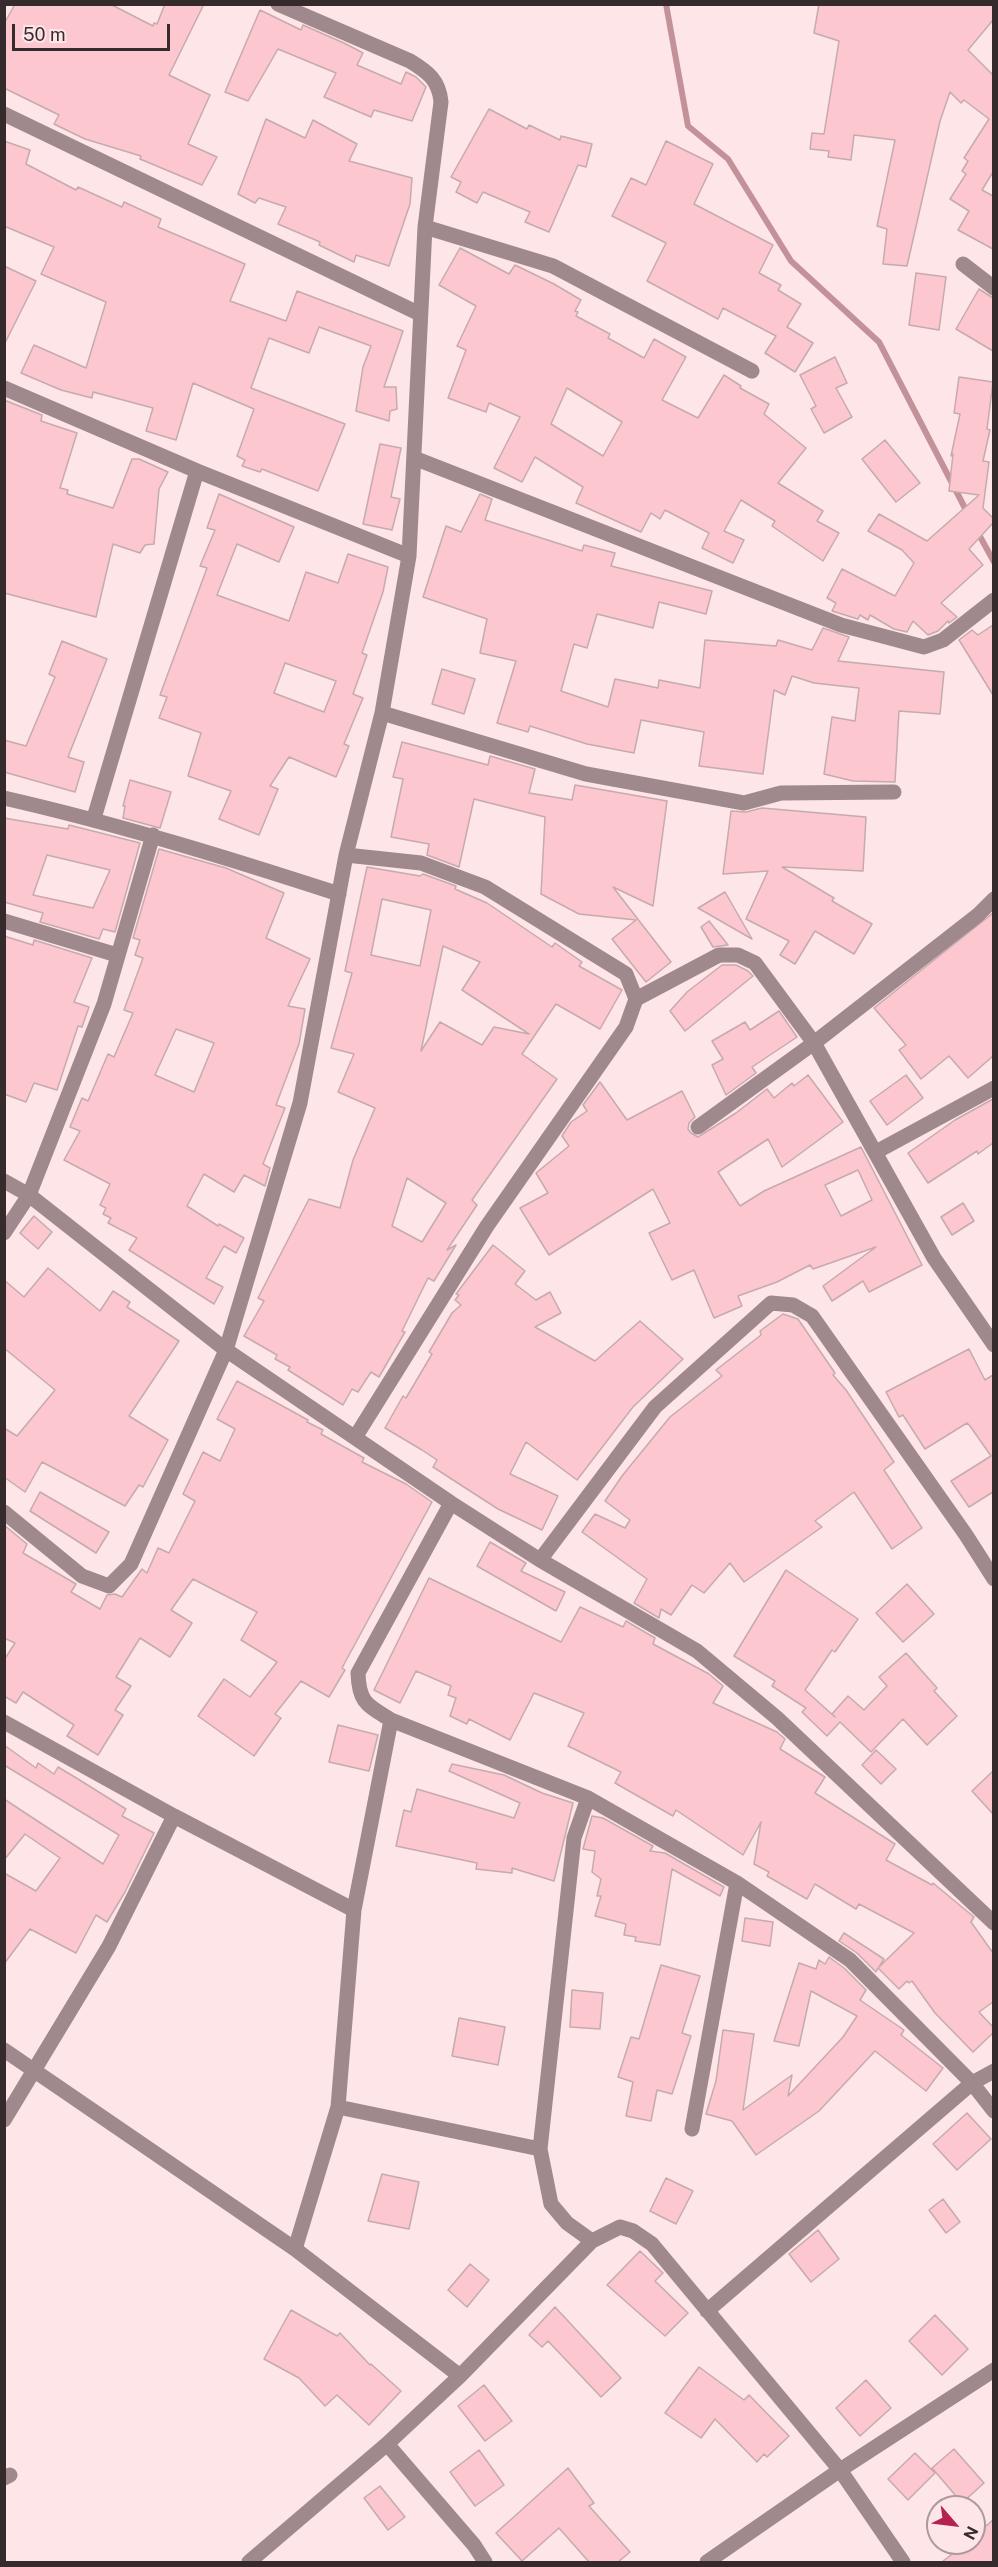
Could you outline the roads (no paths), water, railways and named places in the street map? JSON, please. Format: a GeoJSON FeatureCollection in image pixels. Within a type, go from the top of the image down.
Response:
{"type":"FeatureCollection","features":[{"type":"Feature","properties":{"kind":"street"},"geometry":{"type":"LineString","coordinates":[[4,1512],[82,1576],[108,1586],[131,1564],[226,1350],[300,1103],[346,855],[382,713],[409,556],[425,227],[433,148],[441,102],[440,87],[429,74],[410,61],[278,4]]}},
{"type":"Feature","properties":{"kind":"street"},"geometry":{"type":"LineString","coordinates":[[4,114],[420,314]]}},
{"type":"Feature","properties":{"kind":"street"},"geometry":{"type":"LineString","coordinates":[[425,227],[553,266],[752,371]]}},
{"type":"Feature","properties":{"kind":"street"},"geometry":{"type":"LineString","coordinates":[[963,264],[993,288]]}},
{"type":"Feature","properties":{"kind":"street"},"geometry":{"type":"LineString","coordinates":[[4,388],[196,471],[409,556]]}},
{"type":"Feature","properties":{"kind":"street"},"geometry":{"type":"LineString","coordinates":[[414,458],[841,625],[924,647],[943,640],[993,600]]}},
{"type":"Feature","properties":{"kind":"street"},"geometry":{"type":"LineString","coordinates":[[94,818],[196,471]]}},
{"type":"Feature","properties":{"kind":"street"},"geometry":{"type":"LineString","coordinates":[[382,713],[586,774],[744,803],[782,793],[894,792]]}},
{"type":"Feature","properties":{"kind":"street"},"geometry":{"type":"LineString","coordinates":[[4,798],[94,818],[339,894]]}},
{"type":"Feature","properties":{"kind":"street"},"geometry":{"type":"LineString","coordinates":[[4,1233],[29,1195],[104,1004],[153,835]]}},
{"type":"Feature","properties":{"kind":"street"},"geometry":{"type":"LineString","coordinates":[[346,855],[422,863],[485,887],[626,974],[636,999],[626,1027],[487,1226],[356,1437]]}},
{"type":"Feature","properties":{"kind":"street"},"geometry":{"type":"LineString","coordinates":[[698,1127],[814,1043],[978,915],[993,899]]}},
{"type":"Feature","properties":{"kind":"street"},"geometry":{"type":"LineString","coordinates":[[4,921],[117,955]]}},
{"type":"Feature","properties":{"kind":"street"},"geometry":{"type":"LineString","coordinates":[[636,999],[719,955],[738,955],[755,963],[814,1043],[934,1258],[991,1335]]}},
{"type":"Feature","properties":{"kind":"street"},"geometry":{"type":"LineString","coordinates":[[876,1152],[993,1088]]}},
{"type":"Feature","properties":{"kind":"street"},"geometry":{"type":"LineString","coordinates":[[4,1181],[29,1195],[226,1350],[451,1503],[540,1560],[697,1651],[777,1718],[992,1919]]}},
{"type":"Feature","properties":{"kind":"street"},"geometry":{"type":"LineString","coordinates":[[540,1560],[655,1407],[771,1303],[793,1305],[812,1316],[966,1535],[993,1579]]}},
{"type":"Feature","properties":{"kind":"street"},"geometry":{"type":"LineString","coordinates":[[451,1503],[358,1673],[359,1692],[366,1704],[391,1720],[588,1798],[737,1883],[850,1960],[972,2083],[993,2111]]}},
{"type":"Feature","properties":{"kind":"street"},"geometry":{"type":"LineString","coordinates":[[295,2249],[338,2107],[354,1910],[391,1720]]}},
{"type":"Feature","properties":{"kind":"street"},"geometry":{"type":"LineString","coordinates":[[4,1722],[174,1816],[354,1910]]}},
{"type":"Feature","properties":{"kind":"street"},"geometry":{"type":"LineString","coordinates":[[588,1798],[574,1838],[540,2150],[551,2204],[567,2223],[592,2241]]}},
{"type":"Feature","properties":{"kind":"street"},"geometry":{"type":"LineString","coordinates":[[4,2120],[109,1946],[174,1816]]}},
{"type":"Feature","properties":{"kind":"street"},"geometry":{"type":"LineString","coordinates":[[692,2129],[737,1883]]}},
{"type":"Feature","properties":{"kind":"street"},"geometry":{"type":"LineString","coordinates":[[4,2050],[295,2249],[460,2376]]}},
{"type":"Feature","properties":{"kind":"street"},"geometry":{"type":"LineString","coordinates":[[707,2311],[972,2083],[993,2071]]}},
{"type":"Feature","properties":{"kind":"street"},"geometry":{"type":"LineString","coordinates":[[338,2107],[540,2150]]}},
{"type":"Feature","properties":{"kind":"street"},"geometry":{"type":"LineString","coordinates":[[249,2562],[387,2444],[460,2376],[592,2241],[620,2227],[633,2231],[651,2244],[840,2470],[903,2562]]}},
{"type":"Feature","properties":{"kind":"street"},"geometry":{"type":"LineString","coordinates":[[707,2562],[840,2470],[993,2370]]}},
{"type":"Feature","properties":{"kind":"street"},"geometry":{"type":"LineString","coordinates":[[387,2444],[474,2545],[485,2562]]}},
{"type":"Feature","properties":{"kind":"waterway"},"geometry":{"type":"LineString","coordinates":[[666,4],[688,126],[728,159],[791,261],[879,342],[968,514]]}},
{"type":"Feature","properties":{"kind":"waterway"},"geometry":{"type":"LineString","coordinates":[[977,531],[994,562]]}}]}
